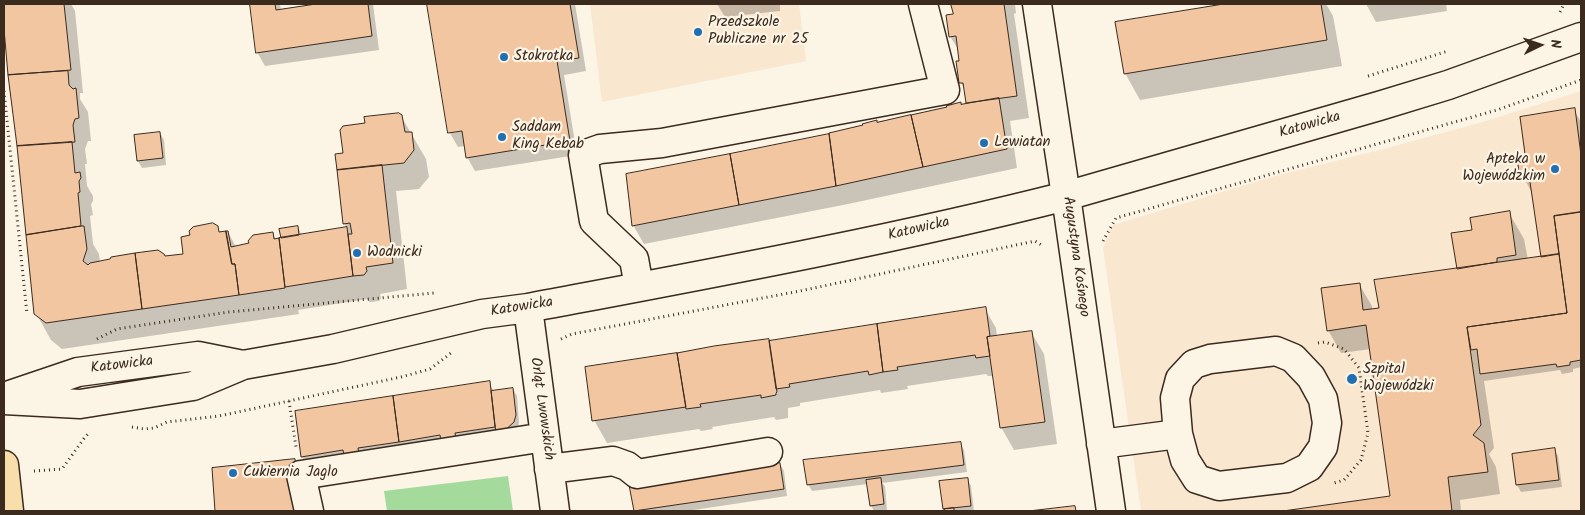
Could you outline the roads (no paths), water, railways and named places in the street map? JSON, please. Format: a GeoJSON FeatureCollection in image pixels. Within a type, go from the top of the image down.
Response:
{"type":"FeatureCollection","features":[{"type":"Feature","properties":{"kind":"main road"},"geometry":{"type":"LineString","coordinates":[[4,465],[9,511]]}},
{"type":"Feature","properties":{"kind":"street"},"geometry":{"type":"LineString","coordinates":[[639,287],[634,259],[594,221],[583,156],[600,149],[662,143],[945,90],[923,4]]}},
{"type":"Feature","properties":{"kind":"street","name":"Augustyna Kośnego"},"geometry":{"type":"LineString","coordinates":[[1037,4],[1111,511]]}},
{"type":"Feature","properties":{"kind":"street","name":"Katowicka"},"geometry":{"type":"LineString","coordinates":[[4,399],[78,372],[198,356],[243,365],[333,349],[482,314],[528,308],[809,255],[1020,208],[1379,106],[1581,37]]}},
{"type":"Feature","properties":{"kind":"street","name":"Orląt Lwowskich"},"geometry":{"type":"LineString","coordinates":[[528,308],[555,511]]}},
{"type":"Feature","properties":{"kind":"street"},"geometry":{"type":"LineString","coordinates":[[1276,351],[1293,358],[1311,377],[1323,399],[1327,423],[1323,448],[1309,466],[1288,478],[1219,486],[1197,479],[1186,460],[1178,434],[1175,398],[1180,378],[1194,364],[1210,359],[1276,351]]}},
{"type":"Feature","properties":{"kind":"street"},"geometry":{"type":"LineString","coordinates":[[1101,444],[1178,434]]}},
{"type":"Feature","properties":{"kind":"street"},"geometry":{"type":"LineString","coordinates":[[309,511],[301,475],[545,437]]}},
{"type":"Feature","properties":{"kind":"street"},"geometry":{"type":"LineString","coordinates":[[549,469],[613,461],[627,466],[638,474],[768,452]]}},
{"type":"Feature","properties":{"kind":"place","name":"Przedszkole Publiczne nr 25"},"geometry":{"type":"Point","coordinates":[698,32]}},
{"type":"Feature","properties":{"kind":"place","name":"Stokrotka"},"geometry":{"type":"Point","coordinates":[504,57]}},
{"type":"Feature","properties":{"kind":"place","name":"Saddam King Kebab"},"geometry":{"type":"Point","coordinates":[502,137]}},
{"type":"Feature","properties":{"kind":"place","name":"Lewiatan"},"geometry":{"type":"Point","coordinates":[984,143]}},
{"type":"Feature","properties":{"kind":"place","name":"Apteka w Wojewódzkim"},"geometry":{"type":"Point","coordinates":[1555,169]}},
{"type":"Feature","properties":{"kind":"place","name":"Wodnicki"},"geometry":{"type":"Point","coordinates":[357,253]}},
{"type":"Feature","properties":{"kind":"place","name":"Szpital Wojewódzki"},"geometry":{"type":"Point","coordinates":[1352,379]}},
{"type":"Feature","properties":{"kind":"place","name":"Cukiernia Jaglo"},"geometry":{"type":"Point","coordinates":[233,473]}}]}
